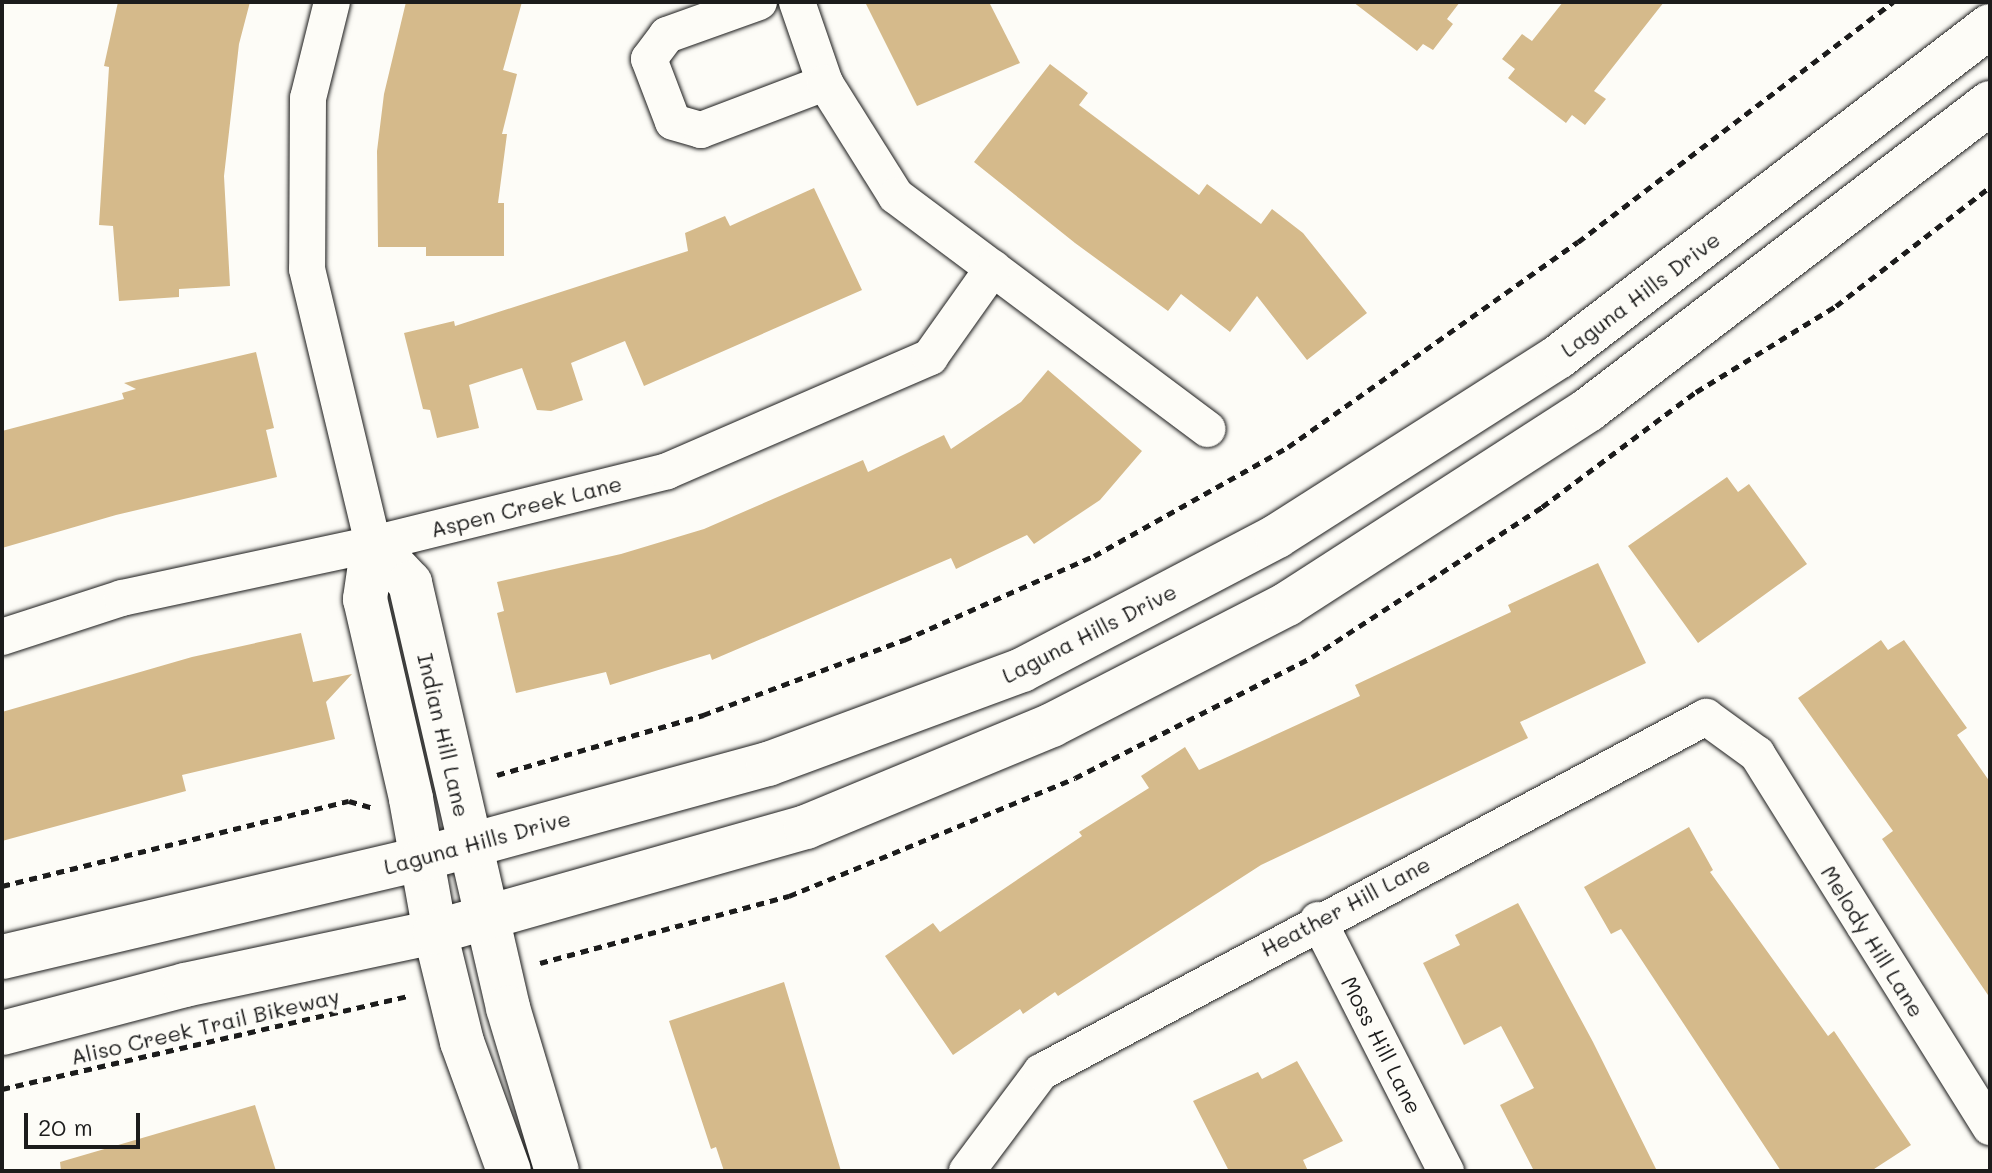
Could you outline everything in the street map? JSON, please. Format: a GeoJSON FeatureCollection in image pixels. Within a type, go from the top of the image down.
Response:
{"type":"FeatureCollection","features":[{"type":"Feature","properties":{"kind":"main road","name":"Laguna Hills Drive"},"geometry":{"type":"LineString","coordinates":[[2,957],[424,858],[768,764],[1022,670],[1277,536],[1558,357],[1990,26]]}},
{"type":"Feature","properties":{"kind":"main road"},"geometry":{"type":"LineString","coordinates":[[2,1033],[185,985],[435,932],[806,827],[1052,725],[1287,604],[1588,410],[1990,103]]}},
{"type":"Feature","properties":{"kind":"main road","name":"Indian Hill Lane"},"geometry":{"type":"LineString","coordinates":[[373,544],[410,583],[508,1008],[557,1171]]}},
{"type":"Feature","properties":{"kind":"main road","name":"Indian Hill Lane"},"geometry":{"type":"LineString","coordinates":[[373,544],[365,599],[424,858],[435,932],[462,1042],[509,1171]]}},
{"type":"Feature","properties":{"kind":"street","name":"Indian Hill Lane"},"geometry":{"type":"LineString","coordinates":[[332,2],[308,98],[307,269],[373,544]]}},
{"type":"Feature","properties":{"kind":"street"},"geometry":{"type":"LineString","coordinates":[[759,2],[667,35],[649,59],[673,122],[701,130],[825,83]]}},
{"type":"Feature","properties":{"kind":"street"},"geometry":{"type":"LineString","coordinates":[[797,2],[825,83],[896,196],[1208,429]]}},
{"type":"Feature","properties":{"kind":"street","name":"Aspen Creek Lane"},"geometry":{"type":"LineString","coordinates":[[2,637],[122,598],[373,544],[667,471],[930,357],[993,268]]}},
{"type":"Feature","properties":{"kind":"street","name":"Heather Hill Lane"},"geometry":{"type":"LineString","coordinates":[[967,1171],[1041,1072],[1318,920],[1706,717],[1757,754]]}},
{"type":"Feature","properties":{"kind":"street","name":"Melody Hill Lane"},"geometry":{"type":"LineString","coordinates":[[1757,754],[1990,1127]]}},
{"type":"Feature","properties":{"kind":"street","name":"Moss Hill Lane"},"geometry":{"type":"LineString","coordinates":[[1318,920],[1446,1171]]}},
{"type":"Feature","properties":{"kind":"path"},"geometry":{"type":"LineString","coordinates":[[1696,392],[1836,306],[1990,187]]}},
{"type":"Feature","properties":{"kind":"path"},"geometry":{"type":"LineString","coordinates":[[2,886],[349,801],[368,809]]}},
{"type":"Feature","properties":{"kind":"path","name":"Aliso Creek Trail Bikeway"},"geometry":{"type":"LineString","coordinates":[[2,1089],[366,1005],[404,1000],[412,991]]}},
{"type":"Feature","properties":{"kind":"building"},"geometry":{"type":"Polygon","coordinates":[[[118,2],[250,2],[239,44],[224,176],[230,286],[179,289],[179,297],[119,301],[113,226],[99,225],[109,67],[104,66],[118,2]]]}},
{"type":"Feature","properties":{"kind":"building"},"geometry":{"type":"Polygon","coordinates":[[[406,2],[522,2],[503,70],[517,74],[502,134],[507,134],[498,203],[504,203],[504,256],[426,256],[426,247],[378,247],[377,151],[384,94],[406,2]]]}},
{"type":"Feature","properties":{"kind":"building"},"geometry":{"type":"Polygon","coordinates":[[[865,2],[989,2],[1020,63],[917,106],[865,2]]]}},
{"type":"Feature","properties":{"kind":"building"},"geometry":{"type":"Polygon","coordinates":[[[1353,2],[1460,2],[1447,19],[1453,24],[1433,50],[1423,44],[1417,51],[1353,2]]]}},
{"type":"Feature","properties":{"kind":"building"},"geometry":{"type":"Polygon","coordinates":[[[1563,2],[1664,2],[1594,91],[1606,99],[1585,125],[1572,115],[1566,123],[1508,78],[1515,69],[1502,59],[1522,34],[1532,41],[1563,2]]]}},
{"type":"Feature","properties":{"kind":"building"},"geometry":{"type":"Polygon","coordinates":[[[1050,64],[1088,93],[1079,105],[1199,195],[1207,184],[1261,224],[1272,209],[1303,233],[1367,313],[1307,360],[1257,296],[1230,332],[1181,294],[1168,311],[1075,243],[974,162],[1050,64]]]}},
{"type":"Feature","properties":{"kind":"building"},"geometry":{"type":"Polygon","coordinates":[[[814,188],[862,290],[644,386],[625,341],[571,363],[583,400],[551,411],[537,410],[522,368],[469,385],[479,428],[437,438],[430,410],[423,409],[404,333],[454,321],[455,326],[688,251],[685,233],[725,216],[730,226],[814,188]]]}},
{"type":"Feature","properties":{"kind":"building"},"geometry":{"type":"Polygon","coordinates":[[[256,352],[274,428],[266,430],[277,477],[116,515],[2,548],[2,431],[124,399],[122,393],[136,389],[124,383],[256,352]]]}},
{"type":"Feature","properties":{"kind":"building"},"geometry":{"type":"Polygon","coordinates":[[[1048,370],[1142,451],[1100,500],[1034,544],[1027,535],[956,569],[951,558],[712,660],[710,654],[610,685],[606,672],[516,693],[497,613],[504,611],[497,582],[621,554],[704,529],[863,460],[868,472],[944,435],[951,449],[1021,402],[1048,370]]]}},
{"type":"Feature","properties":{"kind":"building"},"geometry":{"type":"Polygon","coordinates":[[[1727,477],[1738,492],[1749,484],[1807,564],[1698,643],[1628,546],[1727,477]]]}},
{"type":"Feature","properties":{"kind":"building"},"geometry":{"type":"Polygon","coordinates":[[[1598,563],[1646,663],[1520,722],[1528,738],[1261,865],[1058,996],[1055,992],[1023,1014],[1020,1009],[953,1055],[885,956],[933,923],[940,932],[1082,836],[1079,832],[1149,788],[1141,776],[1185,747],[1199,770],[1360,696],[1355,685],[1511,612],[1508,605],[1598,563]]]}},
{"type":"Feature","properties":{"kind":"building"},"geometry":{"type":"Polygon","coordinates":[[[301,633],[313,682],[352,674],[326,702],[335,739],[182,775],[186,791],[2,841],[2,712],[192,657],[301,633]]]}},
{"type":"Feature","properties":{"kind":"building"},"geometry":{"type":"Polygon","coordinates":[[[1881,640],[1888,650],[1904,640],[1967,728],[1957,735],[1990,782],[1990,998],[1882,839],[1893,831],[1798,698],[1881,640]]]}},
{"type":"Feature","properties":{"kind":"building"},"geometry":{"type":"Polygon","coordinates":[[[1689,827],[1713,870],[1710,872],[1828,1036],[1834,1031],[1911,1145],[1871,1171],[1781,1171],[1621,929],[1611,934],[1584,887],[1689,827]]]}},
{"type":"Feature","properties":{"kind":"building"},"geometry":{"type":"Polygon","coordinates":[[[1518,903],[1593,1042],[1657,1171],[1534,1171],[1500,1105],[1534,1088],[1501,1026],[1464,1045],[1423,963],[1460,945],[1455,935],[1518,903]]]}},
{"type":"Feature","properties":{"kind":"building"},"geometry":{"type":"Polygon","coordinates":[[[784,982],[841,1171],[724,1171],[716,1147],[711,1149],[669,1021],[784,982]]]}},
{"type":"Feature","properties":{"kind":"building"},"geometry":{"type":"Polygon","coordinates":[[[1297,1061],[1343,1141],[1303,1160],[1308,1171],[1229,1171],[1193,1101],[1258,1072],[1262,1079],[1297,1061]]]}},
{"type":"Feature","properties":{"kind":"building"},"geometry":{"type":"Polygon","coordinates":[[[255,1105],[276,1171],[61,1171],[60,1162],[255,1105]]]}}]}
